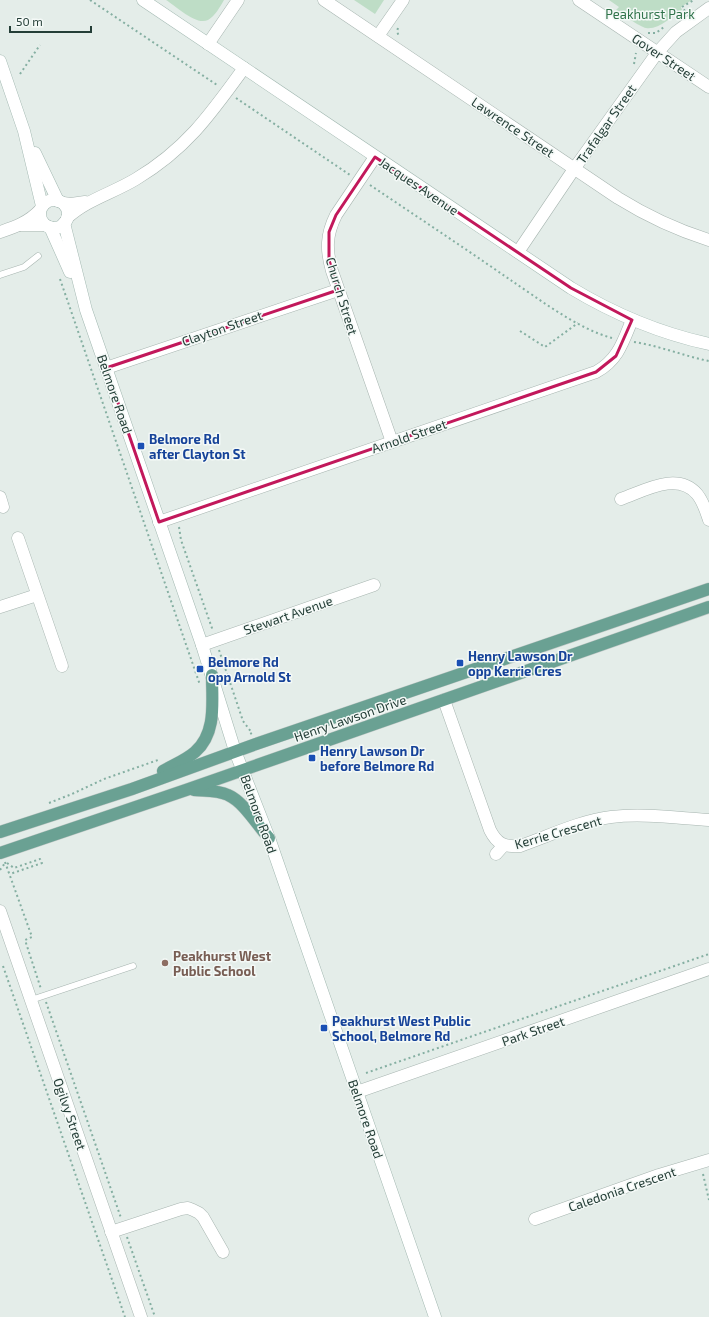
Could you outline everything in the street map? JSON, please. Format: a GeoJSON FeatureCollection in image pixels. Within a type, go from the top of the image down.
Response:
{"type":"FeatureCollection","features":[{"type":"Feature","properties":{"kind":"main road","name":"Henry Lawson Drive"},"geometry":{"type":"LineString","coordinates":[[0,832],[132,789],[235,751],[709,589]]}},
{"type":"Feature","properties":{"kind":"main road","name":"Henry Lawson Drive"},"geometry":{"type":"LineString","coordinates":[[0,853],[186,790],[709,607]]}},
{"type":"Feature","properties":{"kind":"main road"},"geometry":{"type":"LineString","coordinates":[[132,789],[195,752],[205,740],[211,724],[212,675]]}},
{"type":"Feature","properties":{"kind":"main road"},"geometry":{"type":"LineString","coordinates":[[186,790],[206,791],[228,795],[246,809],[268,838]]}},
{"type":"Feature","properties":{"kind":"street","name":"Jacques Avenue"},"geometry":{"type":"LineString","coordinates":[[143,0],[571,288],[604,307],[632,320],[673,335],[709,344]]}},
{"type":"Feature","properties":{"kind":"street"},"geometry":{"type":"LineString","coordinates":[[208,44],[238,0]]}},
{"type":"Feature","properties":{"kind":"street","name":"Lawrence Street"},"geometry":{"type":"LineString","coordinates":[[324,0],[618,198],[682,231],[709,240]]}},
{"type":"Feature","properties":{"kind":"street"},"geometry":{"type":"LineString","coordinates":[[378,36],[403,0]]}},
{"type":"Feature","properties":{"kind":"street","name":"Gover Street"},"geometry":{"type":"LineString","coordinates":[[579,0],[709,87]]}},
{"type":"Feature","properties":{"kind":"street","name":"Trafalgar Street"},"geometry":{"type":"LineString","coordinates":[[518,252],[574,169],[657,52],[676,32],[709,8]]}},
{"type":"Feature","properties":{"kind":"street"},"geometry":{"type":"LineString","coordinates":[[0,61],[24,131],[41,208],[40,217],[48,226]]}},
{"type":"Feature","properties":{"kind":"street"},"geometry":{"type":"LineString","coordinates":[[20,225],[58,227],[73,212],[90,201],[135,180],[171,154],[202,124],[244,68]]}},
{"type":"Feature","properties":{"kind":"street"},"geometry":{"type":"LineString","coordinates":[[24,131],[60,202],[66,208],[65,220]]}},
{"type":"Feature","properties":{"kind":"street","name":"Church Street"},"geometry":{"type":"LineString","coordinates":[[375,157],[336,215],[329,232],[328,250],[329,260],[338,290],[392,442]]}},
{"type":"Feature","properties":{"kind":"street"},"geometry":{"type":"LineString","coordinates":[[0,232],[20,225],[35,215],[47,201],[71,204],[90,201]]}},
{"type":"Feature","properties":{"kind":"street","name":"Belmore Road"},"geometry":{"type":"LineString","coordinates":[[65,220],[86,310]]}},
{"type":"Feature","properties":{"kind":"street","name":"Belmore Road"},"geometry":{"type":"LineString","coordinates":[[48,226],[86,310],[202,645],[235,751],[268,838],[435,1317]]}},
{"type":"Feature","properties":{"kind":"street","name":"Clayton Street"},"geometry":{"type":"LineString","coordinates":[[106,368],[338,290]]}},
{"type":"Feature","properties":{"kind":"street","name":"Arnold Street"},"geometry":{"type":"LineString","coordinates":[[159,522],[596,372],[613,359],[621,348],[632,320]]}},
{"type":"Feature","properties":{"kind":"street"},"geometry":{"type":"LineString","coordinates":[[621,499],[662,484],[679,484],[686,486],[698,495],[709,520]]}},
{"type":"Feature","properties":{"kind":"street"},"geometry":{"type":"LineString","coordinates":[[18,538],[62,666]]}},
{"type":"Feature","properties":{"kind":"street","name":"Stewart Avenue"},"geometry":{"type":"LineString","coordinates":[[202,645],[374,585]]}},
{"type":"Feature","properties":{"kind":"street"},"geometry":{"type":"LineString","coordinates":[[0,607],[37,595]]}},
{"type":"Feature","properties":{"kind":"street","name":"Kerrie Crescent"},"geometry":{"type":"LineString","coordinates":[[444,700],[490,830],[498,842],[500,850],[520,846],[584,823],[610,817],[637,816],[709,820]]}},
{"type":"Feature","properties":{"kind":"street","name":"Ogilvy Street"},"geometry":{"type":"LineString","coordinates":[[0,911],[141,1317]]}},
{"type":"Feature","properties":{"kind":"street","name":"Park Street"},"geometry":{"type":"LineString","coordinates":[[357,1092],[709,969]]}},
{"type":"Feature","properties":{"kind":"street","name":"Caledonia Crescent"},"geometry":{"type":"LineString","coordinates":[[535,1219],[659,1175],[705,1161]]}},
{"type":"Feature","properties":{"kind":"street"},"geometry":{"type":"LineString","coordinates":[[112,1232],[173,1211],[188,1208],[204,1217],[222,1252]]}},
{"type":"Feature","properties":{"kind":"lane"},"geometry":{"type":"LineString","coordinates":[[0,275],[24,267],[38,256]]}},
{"type":"Feature","properties":{"kind":"lane"},"geometry":{"type":"LineString","coordinates":[[31,1000],[133,966]]}},
{"type":"Feature","properties":{"kind":"path"},"geometry":{"type":"LineString","coordinates":[[90,0],[354,177],[366,182],[544,302],[579,323],[599,334],[646,344],[685,356],[709,361]]}},
{"type":"Feature","properties":{"kind":"path"},"geometry":{"type":"LineString","coordinates":[[680,15],[685,11],[682,7],[694,0]]}},
{"type":"Feature","properties":{"kind":"path"},"geometry":{"type":"LineString","coordinates":[[399,25],[397,31],[401,39]]}},
{"type":"Feature","properties":{"kind":"path"},"geometry":{"type":"LineString","coordinates":[[643,31],[656,33],[665,26]]}},
{"type":"Feature","properties":{"kind":"path"},"geometry":{"type":"LineString","coordinates":[[20,74],[40,45]]}},
{"type":"Feature","properties":{"kind":"path"},"geometry":{"type":"LineString","coordinates":[[60,278],[190,654],[201,690]]}},
{"type":"Feature","properties":{"kind":"path"},"geometry":{"type":"LineString","coordinates":[[520,331],[545,347],[579,323]]}},
{"type":"Feature","properties":{"kind":"path"},"geometry":{"type":"LineString","coordinates":[[43,805],[72,794],[104,779],[160,759]]}},
{"type":"Feature","properties":{"kind":"path"},"geometry":{"type":"LineString","coordinates":[[10,874],[42,863],[40,859],[14,868]]}},
{"type":"Feature","properties":{"kind":"path"},"geometry":{"type":"LineString","coordinates":[[0,870],[5,862],[32,937],[25,940],[155,1317]]}},
{"type":"Feature","properties":{"kind":"path"},"geometry":{"type":"LineString","coordinates":[[366,1074],[709,954]]}},
{"type":"Feature","properties":{"kind":"path"},"geometry":{"type":"LineString","coordinates":[[3,966],[125,1317]]}},
{"type":"Feature","properties":{"kind":"path"},"geometry":{"type":"LineString","coordinates":[[705,1161],[709,1200]]}},
{"type":"Feature","properties":{"kind":"highlighted area"},"geometry":{"type":"Polygon","coordinates":[[[375,157],[571,288],[632,320],[616,356],[596,372],[159,522],[106,368],[338,290],[329,260],[329,232],[336,215],[375,157]]]}},
{"type":"Feature","properties":{"kind":"green space"},"geometry":{"type":"Polygon","coordinates":[[[166,0],[224,0],[213,16],[208,20],[203,21],[192,18],[166,0]]]}},
{"type":"Feature","properties":{"kind":"green space"},"geometry":{"type":"Polygon","coordinates":[[[354,0],[384,0],[375,14],[354,0]]]}},
{"type":"Feature","properties":{"kind":"green space","name":"Peakhurst Park"},"geometry":{"type":"Polygon","coordinates":[[[609,0],[692,0],[681,7],[682,10],[665,22],[656,27],[646,28],[635,23],[616,10],[619,7],[609,0]]]}},
{"type":"Feature","properties":{"kind":"place","name":"Belmore Rd after Clayton St"},"geometry":{"type":"Point","coordinates":[141,446]}},
{"type":"Feature","properties":{"kind":"place","name":"Henry Lawson Dr opp Kerrie Cres"},"geometry":{"type":"Point","coordinates":[460,663]}},
{"type":"Feature","properties":{"kind":"place","name":"Belmore Rd opp Arnold St"},"geometry":{"type":"Point","coordinates":[200,669]}},
{"type":"Feature","properties":{"kind":"place","name":"Henry Lawson Dr before Belmore Rd"},"geometry":{"type":"Point","coordinates":[312,758]}},
{"type":"Feature","properties":{"kind":"place","name":"Peakhurst West Public School"},"geometry":{"type":"Point","coordinates":[165,963]}},
{"type":"Feature","properties":{"kind":"place","name":"Peakhurst West Public School, Belmore Rd"},"geometry":{"type":"Point","coordinates":[324,1028]}}]}
